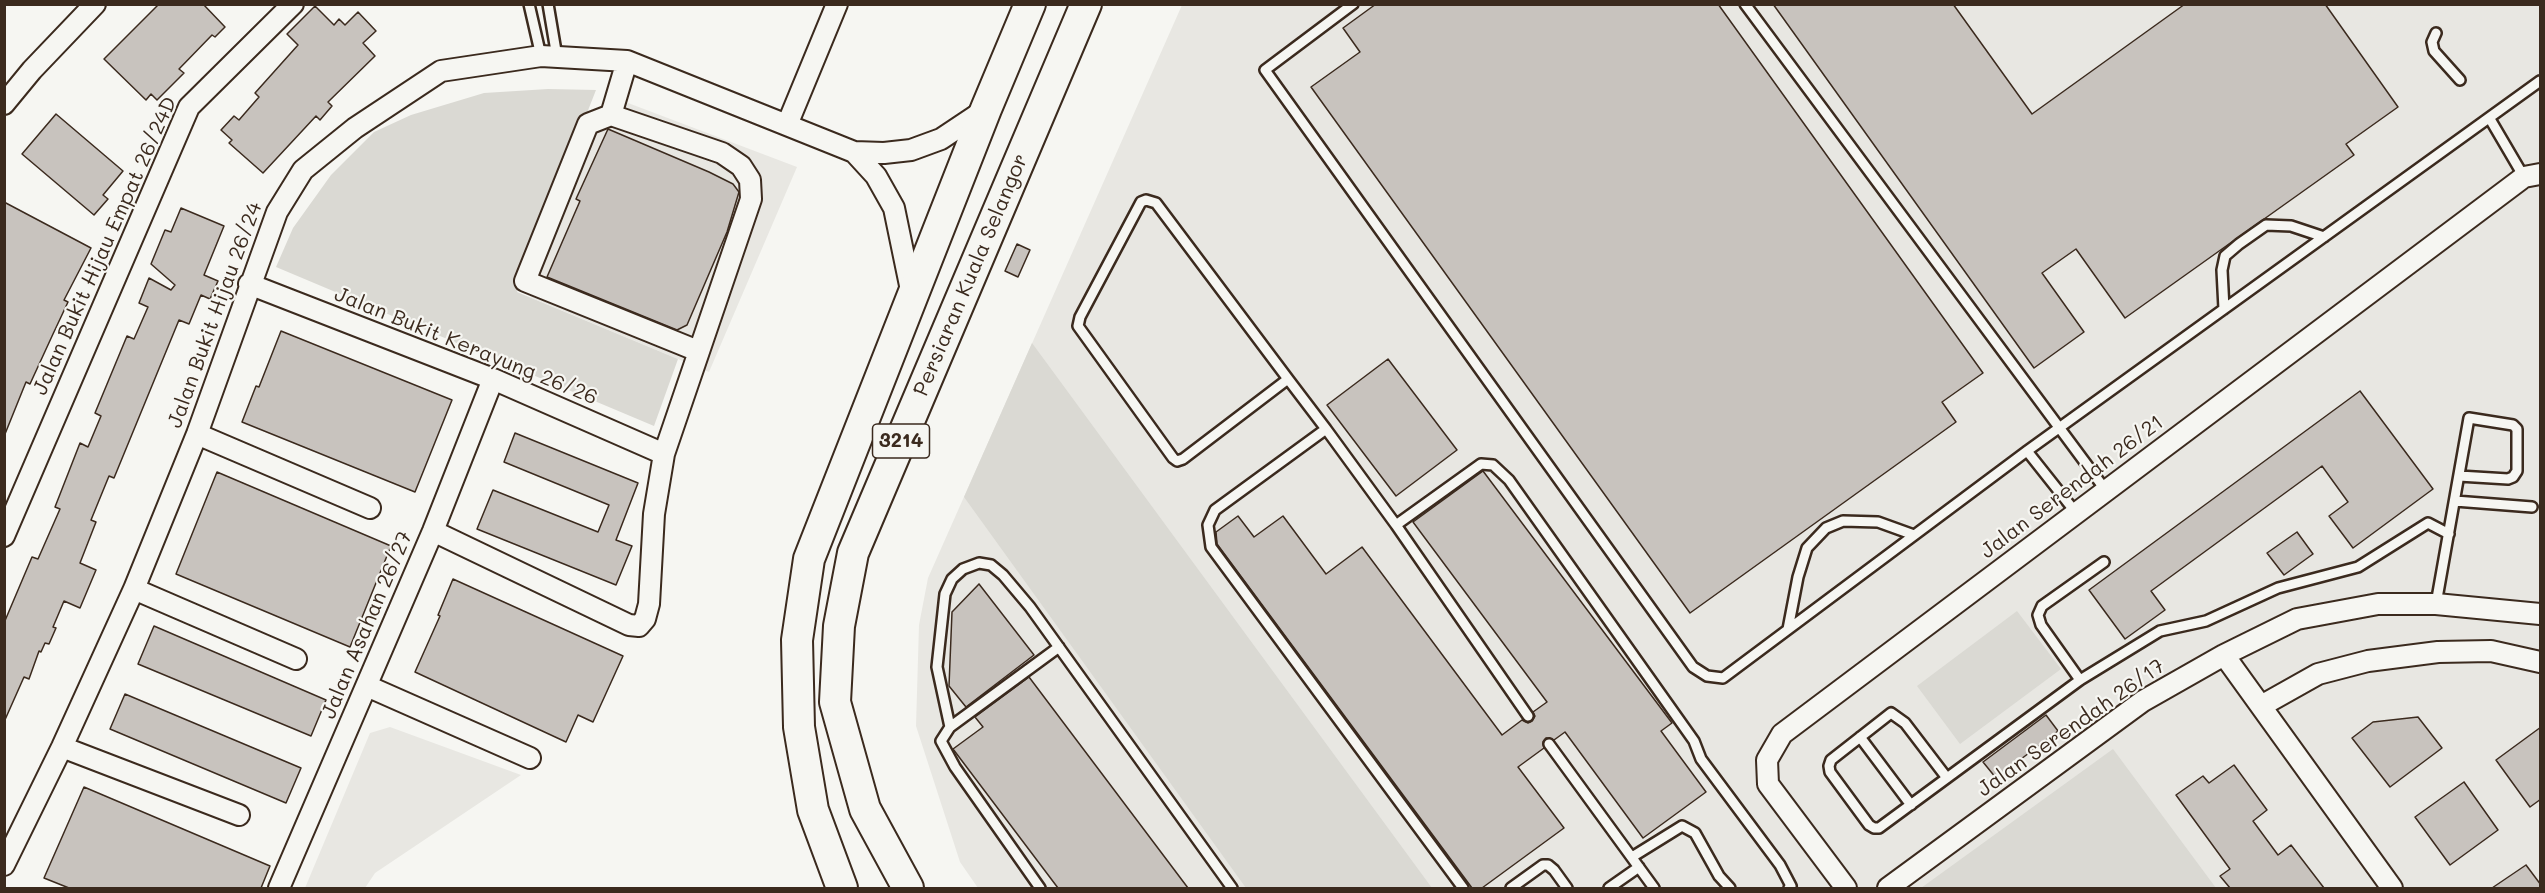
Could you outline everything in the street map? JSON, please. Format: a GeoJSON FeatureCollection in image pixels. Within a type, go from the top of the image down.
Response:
{"type":"FeatureCollection","features":[{"type":"Feature","properties":{"kind":"main road","name":"Persiaran Kuala Selangor"},"geometry":{"type":"LineString","coordinates":[[842,888],[813,810],[799,727],[797,640],[809,560],[986,109],[1030,4]]}},
{"type":"Feature","properties":{"kind":"main road","name":"Persiaran Kuala Selangor"},"geometry":{"type":"LineString","coordinates":[[908,888],[865,808],[835,702],[839,626],[853,553],[1086,4]]}},
{"type":"Feature","properties":{"kind":"street"},"geometry":{"type":"LineString","coordinates":[[4,105],[32,70],[95,4]]}},
{"type":"Feature","properties":{"kind":"street","name":"Jalan Bukit Hijau Empat 26/24D"},"geometry":{"type":"LineString","coordinates":[[4,536],[189,107],[293,4]]}},
{"type":"Feature","properties":{"kind":"street"},"geometry":{"type":"LineString","coordinates":[[787,125],[837,4]]}},
{"type":"Feature","properties":{"kind":"street","name":"Jalan Bukit Hijau 26/24"},"geometry":{"type":"LineString","coordinates":[[4,865],[62,747],[134,589],[197,434],[249,284],[277,212],[303,170],[355,128],[441,71],[549,56],[627,61],[854,152]]}},
{"type":"Feature","properties":{"kind":"street"},"geometry":{"type":"LineString","coordinates":[[611,115],[627,61]]}},
{"type":"Feature","properties":{"kind":"street"},"geometry":{"type":"LineString","coordinates":[[854,152],[885,153],[911,150],[941,139],[986,109]]}},
{"type":"Feature","properties":{"kind":"street"},"geometry":{"type":"LineString","coordinates":[[434,531],[629,625],[639,626],[645,619],[649,604],[654,514],[664,454],[751,199],[750,180],[741,166],[722,153],[611,115],[588,124],[525,281],[698,351]]}},
{"type":"Feature","properties":{"kind":"street"},"geometry":{"type":"LineString","coordinates":[[854,152],[876,176],[894,208],[912,298]]}},
{"type":"Feature","properties":{"kind":"street","name":"Jalan Serendah 26/21"},"geometry":{"type":"LineString","coordinates":[[1846,888],[1768,784],[1767,760],[1782,734],[2533,176],[2541,160]]}},
{"type":"Feature","properties":{"kind":"street","name":"Jalan Bukit Kerayung 26/26"},"geometry":{"type":"LineString","coordinates":[[249,284],[493,379],[664,454]]}},
{"type":"Feature","properties":{"kind":"street","name":"Jalan Asahan 26/27"},"geometry":{"type":"LineString","coordinates":[[279,888],[434,531],[493,379]]}},
{"type":"Feature","properties":{"kind":"street"},"geometry":{"type":"LineString","coordinates":[[197,434],[370,508]]}},
{"type":"Feature","properties":{"kind":"street"},"geometry":{"type":"LineString","coordinates":[[134,589],[296,659]]}},
{"type":"Feature","properties":{"kind":"street","name":"Jalan Serendah 26/17"},"geometry":{"type":"LineString","coordinates":[[1888,888],[2143,701],[2224,655],[2297,619],[2378,604],[2436,604],[2541,614]]}},
{"type":"Feature","properties":{"kind":"street"},"geometry":{"type":"LineString","coordinates":[[2260,706],[2318,674],[2368,661],[2438,652],[2491,651],[2541,662]]}},
{"type":"Feature","properties":{"kind":"street"},"geometry":{"type":"LineString","coordinates":[[2224,655],[2392,888]]}},
{"type":"Feature","properties":{"kind":"street"},"geometry":{"type":"LineString","coordinates":[[367,686],[530,758]]}},
{"type":"Feature","properties":{"kind":"street"},"geometry":{"type":"LineString","coordinates":[[62,747],[239,815]]}},
{"type":"Feature","properties":{"kind":"lane"},"geometry":{"type":"LineString","coordinates":[[529,4],[549,56]]}},
{"type":"Feature","properties":{"kind":"lane"},"geometry":{"type":"LineString","coordinates":[[548,4],[549,56]]}},
{"type":"Feature","properties":{"kind":"lane"},"geometry":{"type":"LineString","coordinates":[[1353,4],[1265,70],[1693,667],[1707,676],[1723,678],[2027,451],[2541,81]]}},
{"type":"Feature","properties":{"kind":"lane"},"geometry":{"type":"LineString","coordinates":[[1745,4],[2107,492]]}},
{"type":"Feature","properties":{"kind":"lane"},"geometry":{"type":"LineString","coordinates":[[2436,33],[2432,42],[2434,51],[2460,80]]}},
{"type":"Feature","properties":{"kind":"lane"},"geometry":{"type":"LineString","coordinates":[[2490,119],[2533,176]]}},
{"type":"Feature","properties":{"kind":"lane"},"geometry":{"type":"LineString","coordinates":[[1288,379],[1183,459],[1178,461],[1173,458],[1078,326],[1080,317],[1141,202],[1146,200],[1156,203],[1326,429],[1396,525],[1528,716]]}},
{"type":"Feature","properties":{"kind":"lane"},"geometry":{"type":"LineString","coordinates":[[2224,309],[2222,270],[2225,256],[2239,244],[2266,225],[2291,226],[2324,237]]}},
{"type":"Feature","properties":{"kind":"lane"},"geometry":{"type":"LineString","coordinates":[[2436,604],[2469,418],[2513,425],[2517,429],[2517,471],[2513,477],[2508,479],[2459,476]]}},
{"type":"Feature","properties":{"kind":"lane"},"geometry":{"type":"LineString","coordinates":[[1326,429],[1215,510],[1208,525],[1211,547],[1463,888]]}},
{"type":"Feature","properties":{"kind":"lane"},"geometry":{"type":"LineString","coordinates":[[2027,451],[2077,514]]}},
{"type":"Feature","properties":{"kind":"lane"},"geometry":{"type":"LineString","coordinates":[[1396,525],[1481,464],[1494,465],[1509,480],[1694,741],[1701,759],[1780,865],[1791,886],[1789,888]]}},
{"type":"Feature","properties":{"kind":"lane"},"geometry":{"type":"LineString","coordinates":[[2455,501],[2532,507]]}},
{"type":"Feature","properties":{"kind":"lane"},"geometry":{"type":"LineString","coordinates":[[1788,629],[1798,578],[1807,548],[1826,528],[1843,521],[1878,522],[1914,535]]}},
{"type":"Feature","properties":{"kind":"lane"},"geometry":{"type":"LineString","coordinates":[[1947,778],[1898,716],[1892,713],[1831,759],[1830,772],[1869,825],[1879,828],[1911,804],[1947,778],[2080,680],[2160,631],[2206,621],[2278,588],[2358,567],[2428,523],[2449,534]]}},
{"type":"Feature","properties":{"kind":"lane"},"geometry":{"type":"LineString","coordinates":[[2080,680],[2041,625],[2038,615],[2042,606],[2104,562]]}},
{"type":"Feature","properties":{"kind":"lane"},"geometry":{"type":"LineString","coordinates":[[950,727],[937,667],[945,594],[952,579],[963,569],[979,563],[990,565],[1003,574],[1059,647],[1232,888]]}},
{"type":"Feature","properties":{"kind":"lane"},"geometry":{"type":"LineString","coordinates":[[1040,888],[955,767],[941,741],[950,727],[1059,647]]}},
{"type":"Feature","properties":{"kind":"lane"},"geometry":{"type":"LineString","coordinates":[[1860,737],[1911,804]]}},
{"type":"Feature","properties":{"kind":"lane"},"geometry":{"type":"LineString","coordinates":[[1549,744],[1654,888]]}},
{"type":"Feature","properties":{"kind":"lane"},"geometry":{"type":"LineString","coordinates":[[1632,857],[1682,826],[1695,833],[1719,876],[1730,888]]}},
{"type":"Feature","properties":{"kind":"lane"},"geometry":{"type":"LineString","coordinates":[[1511,888],[1543,865],[1548,865],[1554,870],[1567,888]]}},
{"type":"Feature","properties":{"kind":"lane"},"geometry":{"type":"LineString","coordinates":[[1609,888],[1639,867]]}},
{"type":"Feature","properties":{"kind":"shaded area"},"geometry":{"type":"Polygon","coordinates":[[[1182,5],[2540,5],[2540,888],[978,888],[960,862],[916,726],[919,625],[928,578],[1182,5]]]}},
{"type":"Feature","properties":{"kind":"shaded area"},"geometry":{"type":"Polygon","coordinates":[[[548,89],[596,90],[517,292],[678,359],[654,426],[276,267],[293,228],[331,175],[374,132],[411,115],[484,93],[548,89]]]}},
{"type":"Feature","properties":{"kind":"shaded area"},"geometry":{"type":"Polygon","coordinates":[[[607,95],[797,167],[709,372],[530,297],[607,95]]]}},
{"type":"Feature","properties":{"kind":"shaded area"},"geometry":{"type":"Polygon","coordinates":[[[1032,343],[1432,888],[1246,888],[964,497],[1032,343]]]}},
{"type":"Feature","properties":{"kind":"shaded area"},"geometry":{"type":"Polygon","coordinates":[[[2017,611],[2061,669],[1960,744],[1917,686],[2017,611]]]}},
{"type":"Feature","properties":{"kind":"shaded area"},"geometry":{"type":"Polygon","coordinates":[[[390,727],[521,775],[375,873],[365,888],[305,888],[370,733],[390,727]]]}},
{"type":"Feature","properties":{"kind":"shaded area"},"geometry":{"type":"Polygon","coordinates":[[[2113,749],[2216,888],[1921,888],[2113,749]]]}},
{"type":"Feature","properties":{"kind":"building"},"geometry":{"type":"Polygon","coordinates":[[[159,4],[203,4],[225,27],[215,37],[212,35],[179,69],[184,73],[157,100],[151,94],[146,100],[104,59],[159,4]]]}},
{"type":"Feature","properties":{"kind":"building"},"geometry":{"type":"Polygon","coordinates":[[[1376,4],[1718,4],[1983,373],[1942,402],[1956,422],[1690,613],[1311,87],[1360,52],[1343,28],[1376,4]]]}},
{"type":"Feature","properties":{"kind":"building"},"geometry":{"type":"Polygon","coordinates":[[[1773,4],[1953,4],[2032,114],[2185,4],[2325,4],[2398,107],[2346,144],[2354,155],[2125,318],[2076,249],[2042,273],[2084,332],[2034,368],[1773,4]]]}},
{"type":"Feature","properties":{"kind":"building"},"geometry":{"type":"Polygon","coordinates":[[[315,6],[334,25],[339,19],[345,25],[358,12],[376,31],[363,43],[375,56],[328,102],[332,106],[320,120],[316,116],[263,173],[229,143],[232,140],[221,130],[234,116],[239,120],[259,97],[255,93],[298,45],[287,34],[315,6]]]}},
{"type":"Feature","properties":{"kind":"building"},"geometry":{"type":"Polygon","coordinates":[[[56,114],[123,171],[103,195],[108,199],[94,215],[22,154],[56,114]]]}},
{"type":"Feature","properties":{"kind":"building"},"geometry":{"type":"Polygon","coordinates":[[[608,129],[709,172],[733,184],[739,192],[727,232],[687,325],[677,330],[547,277],[580,201],[576,199],[608,129]]]}},
{"type":"Feature","properties":{"kind":"building"},"geometry":{"type":"Polygon","coordinates":[[[4,202],[91,248],[64,300],[68,302],[30,384],[26,382],[5,434],[4,202]]]}},
{"type":"Feature","properties":{"kind":"building"},"geometry":{"type":"Polygon","coordinates":[[[181,208],[224,226],[204,275],[218,281],[210,299],[201,295],[189,324],[179,320],[114,478],[109,476],[91,520],[96,522],[80,563],[96,570],[80,608],[64,601],[53,627],[56,628],[49,644],[45,643],[41,652],[39,651],[29,679],[24,677],[4,722],[4,623],[32,557],[38,559],[60,509],[55,507],[80,443],[88,447],[101,416],[95,413],[127,336],[134,339],[148,307],[139,303],[149,278],[171,290],[175,285],[151,264],[165,230],[171,232],[181,208]]]}},
{"type":"Feature","properties":{"kind":"building"},"geometry":{"type":"Polygon","coordinates":[[[1017,244],[1030,250],[1018,277],[1005,271],[1017,244]]]}},
{"type":"Feature","properties":{"kind":"building"},"geometry":{"type":"Polygon","coordinates":[[[281,331],[452,400],[415,492],[242,422],[256,386],[259,387],[281,331]]]}},
{"type":"Feature","properties":{"kind":"building"},"geometry":{"type":"Polygon","coordinates":[[[1388,359],[1457,450],[1396,496],[1327,405],[1388,359]]]}},
{"type":"Feature","properties":{"kind":"building"},"geometry":{"type":"Polygon","coordinates":[[[2360,391],[2433,489],[2353,548],[2329,516],[2348,502],[2322,466],[2151,591],[2165,610],[2125,639],[2089,590],[2360,391]]]}},
{"type":"Feature","properties":{"kind":"building"},"geometry":{"type":"Polygon","coordinates":[[[515,433],[638,483],[616,540],[632,546],[616,585],[477,529],[493,490],[598,532],[609,505],[504,462],[515,433]]]}},
{"type":"Feature","properties":{"kind":"building"},"geometry":{"type":"Polygon","coordinates":[[[1483,471],[1672,723],[1661,731],[1706,792],[1643,838],[1565,732],[1554,740],[1546,738],[1543,742],[1544,748],[1518,767],[1564,828],[1482,888],[1472,888],[1217,544],[1216,532],[1238,516],[1254,537],[1283,516],[1326,574],[1362,547],[1502,735],[1522,720],[1528,723],[1532,721],[1535,716],[1533,712],[1547,702],[1413,522],[1483,471]]]}},
{"type":"Feature","properties":{"kind":"building"},"geometry":{"type":"Polygon","coordinates":[[[217,472],[391,546],[350,647],[176,574],[217,472]]]}},
{"type":"Feature","properties":{"kind":"building"},"geometry":{"type":"Polygon","coordinates":[[[2297,532],[2313,554],[2284,575],[2267,553],[2297,532]]]}},
{"type":"Feature","properties":{"kind":"building"},"geometry":{"type":"Polygon","coordinates":[[[453,579],[623,656],[593,722],[578,715],[566,742],[415,672],[440,616],[438,615],[453,579]]]}},
{"type":"Feature","properties":{"kind":"building"},"geometry":{"type":"Polygon","coordinates":[[[979,584],[1034,655],[966,707],[949,686],[952,612],[979,584]]]}},
{"type":"Feature","properties":{"kind":"building"},"geometry":{"type":"Polygon","coordinates":[[[154,626],[326,700],[311,736],[138,664],[154,626]]]}},
{"type":"Feature","properties":{"kind":"building"},"geometry":{"type":"Polygon","coordinates":[[[1029,677],[1188,888],[1058,888],[953,749],[983,727],[975,717],[1029,677]]]}},
{"type":"Feature","properties":{"kind":"building"},"geometry":{"type":"Polygon","coordinates":[[[125,694],[301,768],[286,803],[110,729],[125,694]]]}},
{"type":"Feature","properties":{"kind":"building"},"geometry":{"type":"Polygon","coordinates":[[[2046,715],[2058,731],[1996,778],[1983,762],[2046,715]]]}},
{"type":"Feature","properties":{"kind":"building"},"geometry":{"type":"Polygon","coordinates":[[[2418,717],[2442,748],[2390,787],[2352,738],[2373,722],[2418,717]]]}},
{"type":"Feature","properties":{"kind":"building"},"geometry":{"type":"Polygon","coordinates":[[[2541,727],[2541,799],[2530,807],[2496,760],[2541,727]]]}},
{"type":"Feature","properties":{"kind":"building"},"geometry":{"type":"Polygon","coordinates":[[[2234,765],[2267,810],[2253,821],[2278,855],[2291,845],[2324,888],[2230,888],[2220,876],[2230,869],[2176,795],[2203,776],[2209,783],[2234,765]]]}},
{"type":"Feature","properties":{"kind":"building"},"geometry":{"type":"Polygon","coordinates":[[[2464,782],[2498,830],[2450,865],[2415,817],[2464,782]]]}},
{"type":"Feature","properties":{"kind":"building"},"geometry":{"type":"Polygon","coordinates":[[[84,787],[270,866],[261,888],[69,888],[44,878],[84,787]]]}},
{"type":"Feature","properties":{"kind":"building"},"geometry":{"type":"Polygon","coordinates":[[[2526,865],[2541,888],[2492,888],[2526,865]]]}}]}
